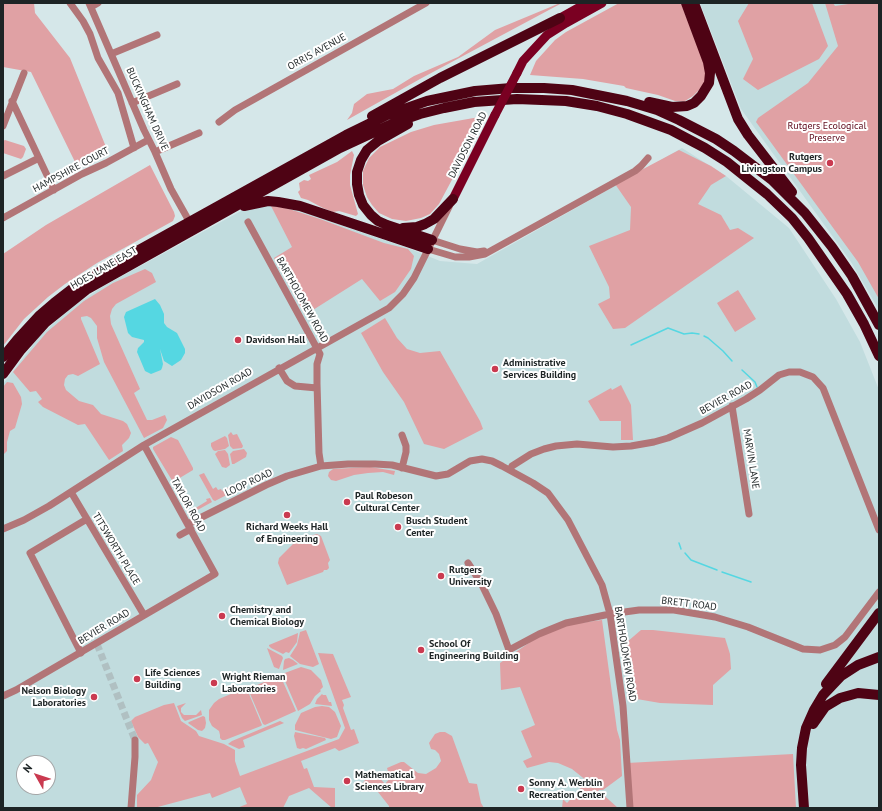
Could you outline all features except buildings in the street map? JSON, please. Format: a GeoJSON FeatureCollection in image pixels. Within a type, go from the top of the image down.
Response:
{"type":"FeatureCollection","features":[{"type":"Feature","properties":{"kind":"highway"},"geometry":{"type":"LineString","coordinates":[[627,101],[635,99],[672,107],[680,107],[694,103],[704,93],[709,80],[709,65],[686,3]]}},
{"type":"Feature","properties":{"kind":"highway"},"geometry":{"type":"LineString","coordinates":[[694,3],[738,119],[760,150],[808,211],[816,226]]}},
{"type":"Feature","properties":{"kind":"highway"},"geometry":{"type":"LineString","coordinates":[[284,169],[327,141],[409,95],[560,18]]}},
{"type":"Feature","properties":{"kind":"highway"},"geometry":{"type":"LineString","coordinates":[[284,169],[346,135],[387,115],[428,101],[455,94],[511,88],[544,88],[588,92],[627,101],[657,110],[716,139],[772,180],[794,201],[816,226],[852,276],[879,325]]}},
{"type":"Feature","properties":{"kind":"highway"},"geometry":{"type":"LineString","coordinates":[[213,220],[340,148],[368,134],[420,114],[467,104],[506,100],[540,99],[597,106],[627,114],[667,128],[691,140],[720,157],[741,172],[767,194],[792,218],[834,272],[848,294],[879,356]]}},
{"type":"Feature","properties":{"kind":"highway"},"geometry":{"type":"LineString","coordinates":[[430,244],[374,218],[363,205],[361,200],[357,184],[357,172],[367,150],[378,140],[422,118],[467,104]]}},
{"type":"Feature","properties":{"kind":"highway","name":"HOES LANE EAST"},"geometry":{"type":"LineString","coordinates":[[3,357],[29,326],[68,292],[97,273],[284,169]]}},
{"type":"Feature","properties":{"kind":"highway"},"geometry":{"type":"LineString","coordinates":[[396,228],[408,228],[425,224],[434,219],[453,199]]}},
{"type":"Feature","properties":{"kind":"highway"},"geometry":{"type":"LineString","coordinates":[[213,220],[242,207],[263,202],[278,202],[300,206],[430,244]]}},
{"type":"Feature","properties":{"kind":"highway","name":"HOES LANE EAST"},"geometry":{"type":"LineString","coordinates":[[3,374],[32,337],[50,318],[73,299],[98,282],[213,220]]}},
{"type":"Feature","properties":{"kind":"highway"},"geometry":{"type":"LineString","coordinates":[[823,695],[823,687],[879,613]]}},
{"type":"Feature","properties":{"kind":"highway"},"geometry":{"type":"LineString","coordinates":[[804,808],[802,748],[809,720],[823,695],[835,682],[847,672],[864,662],[879,656]]}},
{"type":"Feature","properties":{"kind":"highway"},"geometry":{"type":"LineString","coordinates":[[802,748],[816,718],[831,702],[858,693],[879,695]]}},
{"type":"Feature","properties":{"kind":"main road","name":"DAVIDSON ROAD"},"geometry":{"type":"LineString","coordinates":[[453,199],[523,61],[525,52],[543,30],[586,3]]}},
{"type":"Feature","properties":{"kind":"main road","name":"DAVIDSON ROAD"},"geometry":{"type":"LineString","coordinates":[[523,61],[547,35],[602,3]]}},
{"type":"Feature","properties":{"kind":"street"},"geometry":{"type":"LineString","coordinates":[[70,3],[90,34],[98,58],[118,93],[134,148]]}},
{"type":"Feature","properties":{"kind":"street"},"geometry":{"type":"LineString","coordinates":[[90,5],[98,3]]}},
{"type":"Feature","properties":{"kind":"street","name":"ORRIS AVENUE"},"geometry":{"type":"LineString","coordinates":[[219,122],[235,110],[426,3]]}},
{"type":"Feature","properties":{"kind":"street","name":"BUCKINGHAM DRIVE"},"geometry":{"type":"LineString","coordinates":[[90,5],[148,140],[155,152],[171,189],[189,222]]}},
{"type":"Feature","properties":{"kind":"street"},"geometry":{"type":"LineString","coordinates":[[111,54],[157,35]]}},
{"type":"Feature","properties":{"kind":"street"},"geometry":{"type":"LineString","coordinates":[[4,121],[24,72]]}},
{"type":"Feature","properties":{"kind":"street"},"geometry":{"type":"LineString","coordinates":[[132,103],[177,84]]}},
{"type":"Feature","properties":{"kind":"street"},"geometry":{"type":"LineString","coordinates":[[12,101],[54,190]]}},
{"type":"Feature","properties":{"kind":"street"},"geometry":{"type":"LineString","coordinates":[[155,152],[199,133]]}},
{"type":"Feature","properties":{"kind":"street","name":"HAMPSHIRE COURT"},"geometry":{"type":"LineString","coordinates":[[3,218],[82,174],[106,164],[148,140]]}},
{"type":"Feature","properties":{"kind":"street"},"geometry":{"type":"LineString","coordinates":[[3,176],[39,158]]}},
{"type":"Feature","properties":{"kind":"street"},"geometry":{"type":"LineString","coordinates":[[430,244],[477,252],[492,250],[635,171],[642,166],[648,158]]}},
{"type":"Feature","properties":{"kind":"street","name":"DAVIDSON ROAD"},"geometry":{"type":"LineString","coordinates":[[3,529],[24,520],[144,445],[395,303],[414,278],[453,199]]}},
{"type":"Feature","properties":{"kind":"street","name":"BARTHOLOMEW ROAD"},"geometry":{"type":"LineString","coordinates":[[248,222],[320,354],[317,364],[317,388],[319,453],[321,466],[363,463],[392,465],[430,475],[442,476],[470,461],[482,459],[492,461],[510,470],[548,494],[568,520],[602,585],[610,614],[622,706],[630,808]]}},
{"type":"Feature","properties":{"kind":"street"},"geometry":{"type":"LineString","coordinates":[[279,368],[287,381],[295,386],[317,388]]}},
{"type":"Feature","properties":{"kind":"street","name":"BEVIER ROAD"},"geometry":{"type":"LineString","coordinates":[[510,470],[514,465],[531,454],[556,446],[577,444],[622,446],[646,444],[661,440],[702,422],[753,395],[774,378],[784,373],[800,372],[813,377],[823,388],[879,530]]}},
{"type":"Feature","properties":{"kind":"street","name":"MARVIN LANE"},"geometry":{"type":"LineString","coordinates":[[732,406],[749,514]]}},
{"type":"Feature","properties":{"kind":"street"},"geometry":{"type":"LineString","coordinates":[[402,435],[406,446],[406,452],[402,468]]}},
{"type":"Feature","properties":{"kind":"street","name":"TAYLOR ROAD"},"geometry":{"type":"LineString","coordinates":[[144,445],[216,574]]}},
{"type":"Feature","properties":{"kind":"street","name":"LOOP ROAD"},"geometry":{"type":"LineString","coordinates":[[180,535],[189,527],[266,485],[287,476],[321,466]]}},
{"type":"Feature","properties":{"kind":"street","name":"TITSWORTH PLACE"},"geometry":{"type":"LineString","coordinates":[[71,492],[144,615]]}},
{"type":"Feature","properties":{"kind":"street"},"geometry":{"type":"LineString","coordinates":[[80,653],[30,553],[87,519]]}},
{"type":"Feature","properties":{"kind":"street","name":"BRETT ROAD"},"geometry":{"type":"LineString","coordinates":[[468,563],[481,583],[496,614],[509,650],[539,634],[566,623],[639,610],[674,610],[715,617],[737,623],[802,649],[820,650],[835,645],[845,637],[879,592]]}},
{"type":"Feature","properties":{"kind":"street","name":"BEVIER ROAD"},"geometry":{"type":"LineString","coordinates":[[3,696],[16,690],[216,574]]}},
{"type":"Feature","properties":{"kind":"street"},"geometry":{"type":"LineString","coordinates":[[131,808],[135,740]]}},
{"type":"Feature","properties":{"kind":"shaded area","name":"Rutgers Ecological Preserve"},"geometry":{"type":"Polygon","coordinates":[[[700,3],[879,3],[879,310],[851,262],[741,109],[700,3]]]}},
{"type":"Feature","properties":{"kind":"shaded area","name":"Rutgers University"},"geometry":{"type":"Polygon","coordinates":[[[682,148],[726,176],[789,228],[836,299],[860,342],[879,390],[879,808],[3,808],[3,384],[39,337],[78,303],[102,287],[241,211],[259,206],[275,205],[287,207],[408,248],[440,261],[477,264],[682,148]]]}},
{"type":"Feature","properties":{"kind":"green space"},"geometry":{"type":"Polygon","coordinates":[[[3,3],[34,3],[35,13],[70,58],[106,147],[76,164],[31,72],[3,67],[3,3]]]}},
{"type":"Feature","properties":{"kind":"green space"},"geometry":{"type":"Polygon","coordinates":[[[562,3],[347,120],[352,113],[354,104],[367,94],[393,89],[414,76],[458,57],[495,30],[562,3]]]}},
{"type":"Feature","properties":{"kind":"green space"},"geometry":{"type":"Polygon","coordinates":[[[619,3],[681,3],[705,66],[705,82],[693,96],[685,101],[675,101],[658,95],[626,88],[624,86],[583,79],[530,75],[536,61],[555,40],[566,32],[619,3]]]}},
{"type":"Feature","properties":{"kind":"green space"},"geometry":{"type":"Polygon","coordinates":[[[749,3],[812,3],[828,46],[819,59],[758,90],[743,79],[753,59],[738,21],[749,3]]]}},
{"type":"Feature","properties":{"kind":"green space","name":"Rutgers Ecological Preserve"},"geometry":{"type":"Polygon","coordinates":[[[825,3],[833,3],[835,6],[855,3],[879,4],[879,299],[858,262],[756,122],[758,118],[808,83],[838,46],[825,3]]]}},
{"type":"Feature","properties":{"kind":"green space"},"geometry":{"type":"Polygon","coordinates":[[[485,116],[439,204],[430,214],[421,218],[406,221],[392,219],[379,213],[372,205],[367,197],[363,185],[363,171],[369,158],[380,147],[411,132],[434,125],[485,116]]]}},
{"type":"Feature","properties":{"kind":"green space"},"geometry":{"type":"Polygon","coordinates":[[[5,140],[24,146],[26,149],[21,159],[3,153],[3,141],[5,140]]]}},
{"type":"Feature","properties":{"kind":"green space"},"geometry":{"type":"Polygon","coordinates":[[[679,150],[711,166],[726,176],[711,185],[698,204],[721,215],[730,230],[738,228],[754,238],[625,328],[613,329],[598,304],[610,298],[609,287],[589,246],[630,230],[631,207],[615,184],[679,150]]]}},
{"type":"Feature","properties":{"kind":"green space"},"geometry":{"type":"Polygon","coordinates":[[[352,151],[354,155],[350,175],[350,185],[358,214],[356,216],[339,211],[333,212],[301,198],[298,192],[300,190],[299,183],[304,180],[308,181],[311,179],[309,175],[337,162],[352,151]]]}},
{"type":"Feature","properties":{"kind":"green space"},"geometry":{"type":"Polygon","coordinates":[[[150,165],[174,212],[175,216],[173,221],[97,263],[65,284],[24,319],[3,346],[3,254],[46,225],[150,165]]]}},
{"type":"Feature","properties":{"kind":"green space"},"geometry":{"type":"Polygon","coordinates":[[[271,206],[286,208],[384,243],[408,249],[414,256],[411,269],[395,292],[380,301],[362,279],[305,315],[274,258],[292,247],[271,206]]]}},
{"type":"Feature","properties":{"kind":"green space"},"geometry":{"type":"Polygon","coordinates":[[[145,269],[152,273],[156,282],[116,304],[112,309],[110,316],[111,324],[140,389],[134,393],[147,420],[152,420],[165,415],[167,420],[163,428],[144,438],[104,362],[97,338],[97,326],[91,318],[87,316],[81,317],[81,319],[100,364],[78,376],[73,374],[68,375],[65,379],[64,385],[66,390],[79,401],[93,405],[101,414],[123,421],[127,424],[131,433],[129,438],[122,445],[123,451],[109,460],[85,424],[78,425],[43,407],[38,402],[42,399],[36,391],[30,392],[13,372],[47,332],[84,301],[113,283],[145,269]]]}},
{"type":"Feature","properties":{"kind":"green space"},"geometry":{"type":"Polygon","coordinates":[[[738,290],[756,319],[735,332],[717,303],[738,290]]]}},
{"type":"Feature","properties":{"kind":"green space"},"geometry":{"type":"Polygon","coordinates":[[[385,318],[397,338],[407,349],[420,353],[440,351],[480,421],[483,429],[444,449],[424,444],[404,402],[383,372],[361,333],[385,318]]]}},
{"type":"Feature","properties":{"kind":"green space"},"geometry":{"type":"Polygon","coordinates":[[[7,382],[13,383],[21,397],[22,404],[15,428],[10,431],[7,442],[7,451],[3,455],[3,387],[7,382]]]}},
{"type":"Feature","properties":{"kind":"green space"},"geometry":{"type":"Polygon","coordinates":[[[621,385],[631,405],[633,440],[621,440],[621,421],[600,421],[588,401],[611,388],[612,390],[621,385]]]}},
{"type":"Feature","properties":{"kind":"green space"},"geometry":{"type":"Polygon","coordinates":[[[231,432],[233,435],[237,434],[243,446],[242,448],[233,449],[230,446],[228,435],[231,432]]]}},
{"type":"Feature","properties":{"kind":"green space"},"geometry":{"type":"Polygon","coordinates":[[[225,436],[229,446],[225,449],[213,450],[211,443],[225,436]]]}},
{"type":"Feature","properties":{"kind":"green space"},"geometry":{"type":"Polygon","coordinates":[[[171,437],[178,440],[193,468],[193,470],[173,482],[153,449],[153,447],[171,437]]]}},
{"type":"Feature","properties":{"kind":"green space"},"geometry":{"type":"Polygon","coordinates":[[[244,449],[247,453],[246,457],[232,464],[230,454],[233,451],[244,449]]]}},
{"type":"Feature","properties":{"kind":"green space"},"geometry":{"type":"Polygon","coordinates":[[[225,450],[228,454],[230,465],[226,468],[222,467],[215,454],[218,451],[225,450]]]}},
{"type":"Feature","properties":{"kind":"green space"},"geometry":{"type":"Polygon","coordinates":[[[370,467],[395,471],[394,475],[383,472],[368,473],[354,475],[336,481],[331,480],[328,476],[329,472],[333,469],[370,467]]]}},
{"type":"Feature","properties":{"kind":"green space"},"geometry":{"type":"Polygon","coordinates":[[[204,473],[213,489],[216,487],[218,490],[221,489],[222,491],[229,487],[231,490],[241,484],[242,487],[215,501],[199,475],[204,473]]]}},
{"type":"Feature","properties":{"kind":"green space"},"geometry":{"type":"Polygon","coordinates":[[[210,498],[212,502],[192,513],[189,512],[207,501],[206,499],[210,498]]]}},
{"type":"Feature","properties":{"kind":"green space"},"geometry":{"type":"Polygon","coordinates":[[[317,534],[321,536],[330,560],[328,563],[329,568],[323,572],[287,585],[278,563],[279,558],[293,544],[301,541],[303,538],[317,534]]]}},
{"type":"Feature","properties":{"kind":"green space"},"geometry":{"type":"Polygon","coordinates":[[[602,620],[617,730],[620,740],[622,776],[603,790],[598,790],[618,808],[562,808],[563,799],[567,803],[587,781],[572,769],[558,763],[549,762],[527,768],[523,761],[532,757],[521,731],[535,725],[520,687],[501,690],[500,663],[539,636],[565,625],[602,620]]]}},
{"type":"Feature","properties":{"kind":"green space"},"geometry":{"type":"Polygon","coordinates":[[[306,630],[319,664],[313,667],[300,664],[290,656],[297,645],[300,632],[306,630]]]}},
{"type":"Feature","properties":{"kind":"green space"},"geometry":{"type":"Polygon","coordinates":[[[641,630],[725,638],[730,654],[731,669],[713,685],[713,705],[660,703],[631,698],[631,675],[626,653],[627,642],[641,630]]]}},
{"type":"Feature","properties":{"kind":"green space"},"geometry":{"type":"Polygon","coordinates":[[[298,633],[297,642],[289,653],[286,652],[283,654],[269,646],[269,645],[298,633]]]}},
{"type":"Feature","properties":{"kind":"green space"},"geometry":{"type":"Polygon","coordinates":[[[267,648],[282,656],[283,658],[279,669],[274,667],[267,648]]]}},
{"type":"Feature","properties":{"kind":"green space"},"geometry":{"type":"Polygon","coordinates":[[[318,653],[333,654],[351,697],[342,700],[344,705],[343,708],[351,730],[354,729],[359,743],[339,751],[335,748],[301,761],[304,769],[307,768],[314,787],[335,788],[335,808],[332,808],[309,788],[289,796],[283,808],[237,808],[247,804],[240,787],[212,798],[210,793],[154,808],[137,808],[137,795],[151,780],[158,762],[148,743],[145,744],[138,737],[131,721],[135,717],[164,705],[174,703],[181,721],[196,731],[199,736],[224,744],[235,750],[235,761],[240,776],[339,739],[345,728],[318,653]]]}},
{"type":"Feature","properties":{"kind":"green space"},"geometry":{"type":"Polygon","coordinates":[[[289,658],[298,664],[283,670],[285,659],[289,658]]]}},
{"type":"Feature","properties":{"kind":"green space"},"geometry":{"type":"Polygon","coordinates":[[[301,667],[311,670],[321,680],[323,687],[310,704],[298,711],[282,674],[301,667]]]}},
{"type":"Feature","properties":{"kind":"green space"},"geometry":{"type":"Polygon","coordinates":[[[280,675],[296,711],[265,725],[263,724],[248,689],[280,675]]]}},
{"type":"Feature","properties":{"kind":"green space"},"geometry":{"type":"Polygon","coordinates":[[[245,688],[247,689],[262,725],[222,740],[220,738],[219,731],[212,726],[209,720],[209,710],[219,699],[245,688]]]}},
{"type":"Feature","properties":{"kind":"green space"},"geometry":{"type":"Polygon","coordinates":[[[322,694],[326,695],[332,706],[315,704],[317,699],[322,694]]]}},
{"type":"Feature","properties":{"kind":"green space"},"geometry":{"type":"Polygon","coordinates":[[[186,703],[181,708],[181,712],[184,715],[196,715],[201,710],[202,715],[185,721],[182,718],[177,706],[186,703]]]}},
{"type":"Feature","properties":{"kind":"green space"},"geometry":{"type":"Polygon","coordinates":[[[315,707],[329,707],[335,712],[341,726],[337,737],[331,739],[295,730],[295,725],[301,713],[315,707]]]}},
{"type":"Feature","properties":{"kind":"green space"},"geometry":{"type":"Polygon","coordinates":[[[203,716],[205,717],[206,723],[205,728],[202,731],[188,723],[189,722],[203,716]]]}},
{"type":"Feature","properties":{"kind":"green space"},"geometry":{"type":"Polygon","coordinates":[[[280,721],[284,723],[243,740],[245,747],[239,749],[228,744],[232,741],[280,721]]]}},
{"type":"Feature","properties":{"kind":"green space"},"geometry":{"type":"Polygon","coordinates":[[[295,732],[325,738],[326,740],[306,749],[300,749],[297,748],[294,736],[295,732]]]}},
{"type":"Feature","properties":{"kind":"green space"},"geometry":{"type":"Polygon","coordinates":[[[445,732],[452,736],[469,783],[477,784],[481,803],[484,808],[389,808],[378,792],[364,787],[362,784],[365,780],[377,775],[385,784],[390,778],[387,768],[401,762],[404,762],[418,773],[426,774],[436,768],[441,761],[439,754],[435,750],[431,749],[429,743],[435,734],[445,732]]]}},
{"type":"Feature","properties":{"kind":"green space"},"geometry":{"type":"Polygon","coordinates":[[[793,754],[796,808],[631,808],[627,763],[793,754]]]}},
{"type":"Feature","properties":{"kind":"water"},"geometry":{"type":"Polygon","coordinates":[[[155,299],[160,305],[164,314],[164,323],[167,327],[177,333],[185,349],[185,353],[181,360],[172,366],[164,361],[160,349],[163,364],[162,368],[161,370],[151,374],[145,371],[137,352],[144,340],[132,337],[128,333],[124,317],[126,312],[155,299]]]}},
{"type":"Feature","properties":{"kind":"waterway"},"geometry":{"type":"LineString","coordinates":[[631,345],[668,328],[684,334],[699,334]]}},
{"type":"Feature","properties":{"kind":"waterway"},"geometry":{"type":"LineString","coordinates":[[704,336],[723,351],[732,361]]}},
{"type":"Feature","properties":{"kind":"waterway"},"geometry":{"type":"LineString","coordinates":[[742,370],[755,382],[757,387]]}},
{"type":"Feature","properties":{"kind":"waterway"},"geometry":{"type":"LineString","coordinates":[[679,543],[681,549]]}},
{"type":"Feature","properties":{"kind":"waterway"},"geometry":{"type":"LineString","coordinates":[[685,553],[691,560],[717,570]]}},
{"type":"Feature","properties":{"kind":"waterway"},"geometry":{"type":"LineString","coordinates":[[722,572],[751,582]]}},
{"type":"Feature","properties":{"kind":"tunnel"},"geometry":{"type":"LineString","coordinates":[[97,644],[135,740]]}},
{"type":"Feature","properties":{"kind":"place","name":"Rutgers Livingston Campus"},"geometry":{"type":"Point","coordinates":[830,163]}},
{"type":"Feature","properties":{"kind":"place","name":"Davidson Hall"},"geometry":{"type":"Point","coordinates":[238,340]}},
{"type":"Feature","properties":{"kind":"place","name":"Administrative Services Building"},"geometry":{"type":"Point","coordinates":[495,369]}},
{"type":"Feature","properties":{"kind":"place","name":"Paul Robeson Cultural Center"},"geometry":{"type":"Point","coordinates":[347,502]}},
{"type":"Feature","properties":{"kind":"place","name":"Richard Weeks Hall of Engineering"},"geometry":{"type":"Point","coordinates":[287,515]}},
{"type":"Feature","properties":{"kind":"place","name":"Busch Student Center"},"geometry":{"type":"Point","coordinates":[398,527]}},
{"type":"Feature","properties":{"kind":"place","name":"Rutgers University"},"geometry":{"type":"Point","coordinates":[441,576]}},
{"type":"Feature","properties":{"kind":"place","name":"Chemistry and Chemical Biology"},"geometry":{"type":"Point","coordinates":[222,616]}},
{"type":"Feature","properties":{"kind":"place","name":"School Of Engineering Building"},"geometry":{"type":"Point","coordinates":[421,650]}},
{"type":"Feature","properties":{"kind":"place","name":"Life Sciences Building"},"geometry":{"type":"Point","coordinates":[137,679]}},
{"type":"Feature","properties":{"kind":"place","name":"Wright Rieman Laboratories"},"geometry":{"type":"Point","coordinates":[214,683]}},
{"type":"Feature","properties":{"kind":"place","name":"Nelson Biology Laboratories"},"geometry":{"type":"Point","coordinates":[94,697]}},
{"type":"Feature","properties":{"kind":"place","name":"Mathematical Sciences Library"},"geometry":{"type":"Point","coordinates":[347,781]}},
{"type":"Feature","properties":{"kind":"place","name":"Sonny A. Werblin Recreation Center"},"geometry":{"type":"Point","coordinates":[521,789]}}]}
